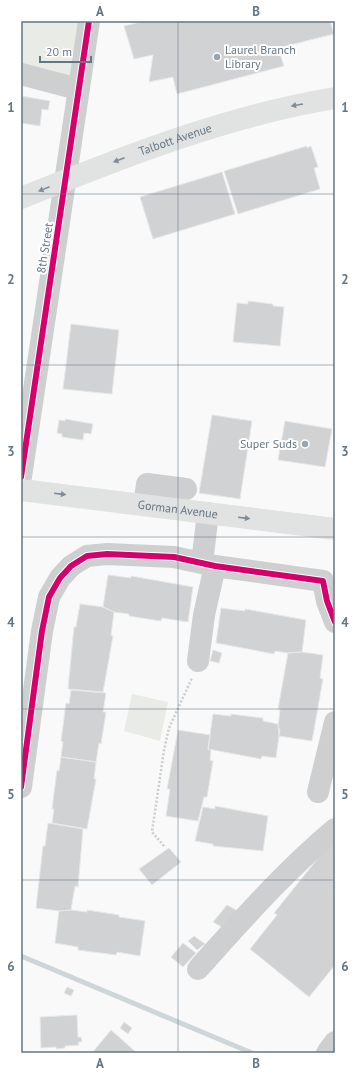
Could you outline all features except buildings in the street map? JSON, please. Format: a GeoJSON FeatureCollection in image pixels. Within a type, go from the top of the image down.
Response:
{"type":"FeatureCollection","features":[{"type":"Feature","properties":{"kind":"main road","name":"Talbott Avenue"},"geometry":{"type":"LineString","coordinates":[[21,198],[146,149],[210,128],[291,106],[335,98]]}},
{"type":"Feature","properties":{"kind":"main road","name":"Gorman Avenue"},"geometry":{"type":"LineString","coordinates":[[21,490],[335,529]]}},
{"type":"Feature","properties":{"kind":"street","name":"8th Street"},"geometry":{"type":"LineString","coordinates":[[21,478],[67,180],[78,89],[89,21]]}},
{"type":"Feature","properties":{"kind":"street"},"geometry":{"type":"LineString","coordinates":[[21,74],[78,89]]}},
{"type":"Feature","properties":{"kind":"street"},"geometry":{"type":"LineString","coordinates":[[144,505],[147,484],[186,489]]}},
{"type":"Feature","properties":{"kind":"street"},"geometry":{"type":"LineString","coordinates":[[198,661],[209,564],[208,513]]}},
{"type":"Feature","properties":{"kind":"street"},"geometry":{"type":"LineString","coordinates":[[21,787],[23,753],[43,624],[49,597],[65,572],[71,566],[87,556],[107,554],[174,557],[209,564],[323,581],[327,600],[335,622]]}},
{"type":"Feature","properties":{"kind":"street"},"geometry":{"type":"LineString","coordinates":[[318,792],[335,722]]}},
{"type":"Feature","properties":{"kind":"street"},"geometry":{"type":"LineString","coordinates":[[198,969],[258,903],[310,850],[335,829]]}},
{"type":"Feature","properties":{"kind":"path"},"geometry":{"type":"LineString","coordinates":[[164,846],[152,832],[164,750],[169,728],[190,684],[198,661]]}},
{"type":"Feature","properties":{"kind":"shaded area"},"geometry":{"type":"Polygon","coordinates":[[[21,21],[89,21],[78,89],[21,74],[21,21]]]}},
{"type":"Feature","properties":{"kind":"shaded area"},"geometry":{"type":"Polygon","coordinates":[[[132,694],[168,702],[160,741],[124,731],[132,694]]]}},
{"type":"Feature","properties":{"kind":"waterway"},"geometry":{"type":"LineString","coordinates":[[21,956],[252,1053]]}},
{"type":"Feature","properties":{"kind":"cycle path"},"geometry":{"type":"LineString","coordinates":[[21,477],[89,21]]}},
{"type":"Feature","properties":{"kind":"cycle path"},"geometry":{"type":"LineString","coordinates":[[21,787],[42,631],[49,597],[60,578],[71,566],[87,556],[107,554],[174,557],[215,566],[323,581],[327,601],[335,622]]}},
{"type":"Feature","properties":{"kind":"place","name":"Laurel Branch Library"},"geometry":{"type":"Point","coordinates":[217,57]}},
{"type":"Feature","properties":{"kind":"place","name":"Super Suds"},"geometry":{"type":"Point","coordinates":[305,444]}}]}
